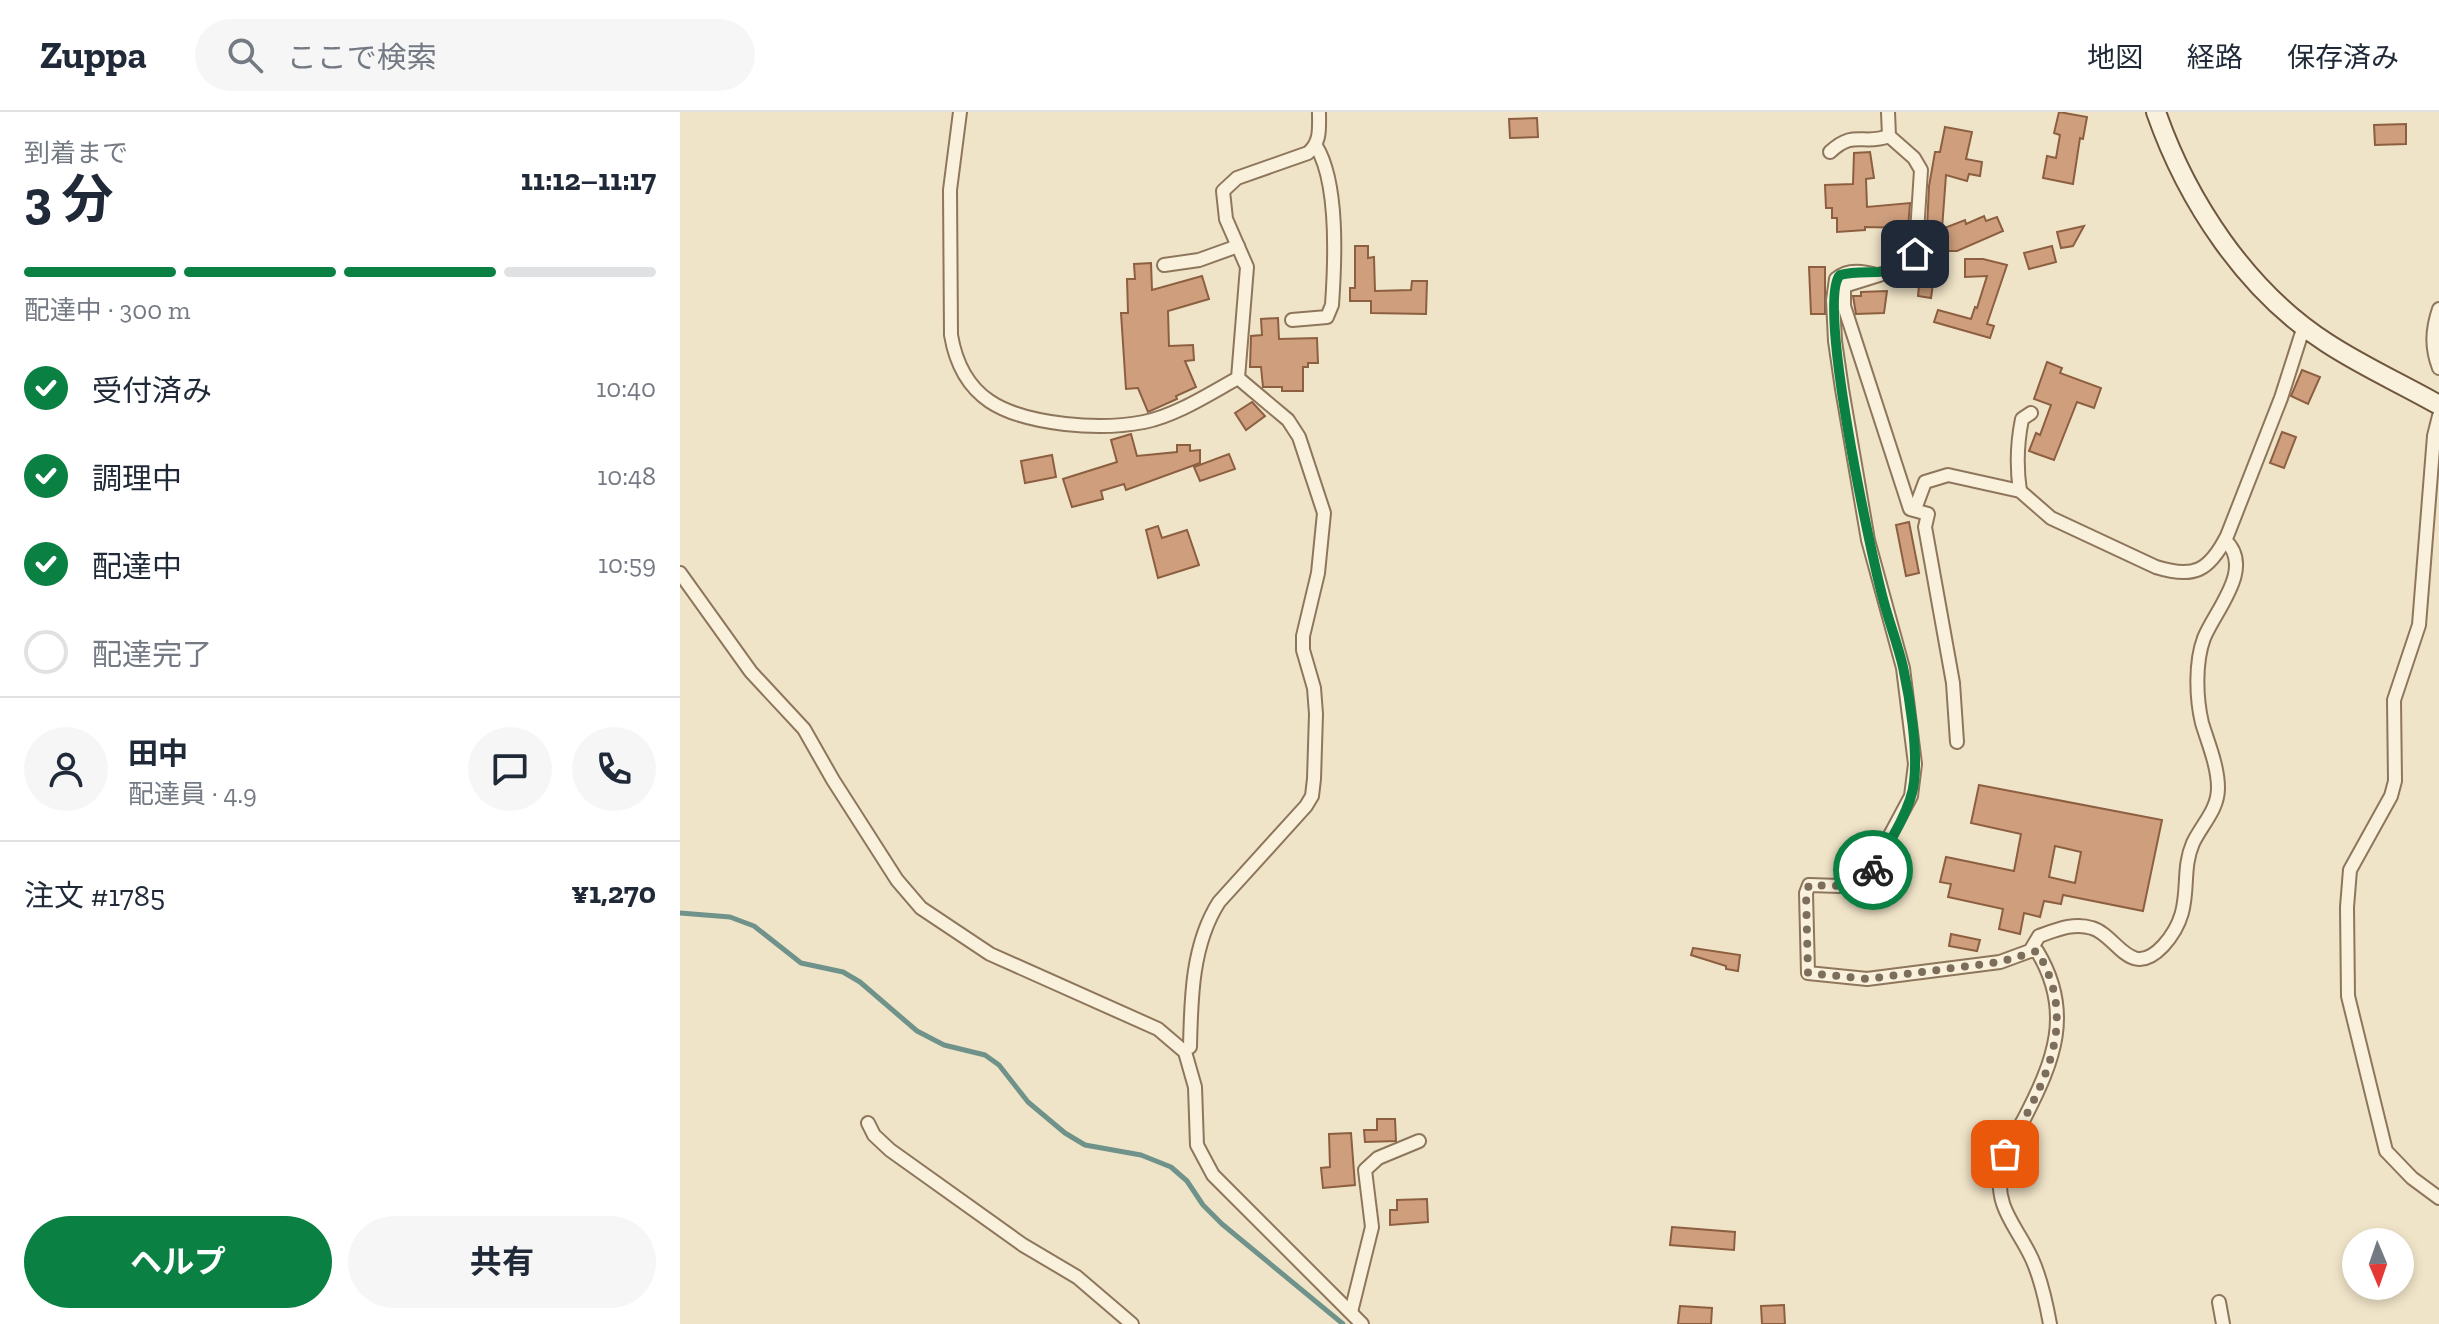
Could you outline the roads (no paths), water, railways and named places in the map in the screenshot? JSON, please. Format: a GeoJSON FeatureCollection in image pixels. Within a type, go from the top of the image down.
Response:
{"type":"FeatureCollection","features":[{"type":"Feature","properties":{"kind":"street"},"geometry":{"type":"LineString","coordinates":[[960,112],[950,190],[951,335],[955,358],[979,393],[997,408],[1027,419],[1103,426],[1158,417],[1182,409],[1238,378]]}},
{"type":"Feature","properties":{"kind":"street"},"geometry":{"type":"LineString","coordinates":[[1292,320],[1327,317],[1332,305],[1335,228],[1322,157],[1316,146],[1319,112]]}},
{"type":"Feature","properties":{"kind":"street"},"geometry":{"type":"LineString","coordinates":[[1888,112],[1889,136],[1914,158],[1921,170],[1916,248],[1905,265],[1844,288],[1844,306],[1910,509],[1928,514],[1925,527],[1953,683],[1957,742]]}},
{"type":"Feature","properties":{"kind":"street"},"geometry":{"type":"LineString","coordinates":[[2156,112],[2169,150],[2214,228],[2270,297],[2327,343],[2439,405]]}},
{"type":"Feature","properties":{"kind":"street"},"geometry":{"type":"LineString","coordinates":[[1830,152],[1846,139],[1889,136]]}},
{"type":"Feature","properties":{"kind":"street"},"geometry":{"type":"LineString","coordinates":[[1238,378],[1247,277],[1226,219],[1223,191],[1227,184],[1237,178],[1308,153],[1316,146]]}},
{"type":"Feature","properties":{"kind":"street"},"geometry":{"type":"LineString","coordinates":[[1164,265],[1199,260],[1238,246]]}},
{"type":"Feature","properties":{"kind":"street"},"geometry":{"type":"LineString","coordinates":[[1876,275],[1863,271],[1846,273],[1836,279],[1833,300],[1835,341],[1868,540],[1903,668],[1915,764],[1914,785],[1897,826],[1866,880],[1840,886],[1809,885],[1806,893],[1808,973],[1867,979],[2000,962],[2037,951],[2049,976],[2058,1033],[2044,1081],[2005,1154],[1999,1183],[2001,1204],[2032,1258],[2050,1324]]}},
{"type":"Feature","properties":{"kind":"street"},"geometry":{"type":"LineString","coordinates":[[2439,309],[2432,338],[2433,354],[2439,368]]}},
{"type":"Feature","properties":{"kind":"street"},"geometry":{"type":"LineString","coordinates":[[1915,509],[1925,482],[1937,476],[1948,475],[2020,491],[2051,518],[2175,573],[2193,573],[2218,556],[2281,398],[2304,326]]}},
{"type":"Feature","properties":{"kind":"street"},"geometry":{"type":"LineString","coordinates":[[1190,1047],[1197,962],[1209,918],[1219,902],[1306,806],[1312,796],[1314,779],[1314,688],[1303,650],[1303,636],[1318,573],[1324,513],[1299,437],[1288,420],[1238,378]]}},
{"type":"Feature","properties":{"kind":"street"},"geometry":{"type":"LineString","coordinates":[[2020,491],[2016,466],[2017,442],[2022,419],[2031,413]]}},
{"type":"Feature","properties":{"kind":"street"},"geometry":{"type":"LineString","coordinates":[[2439,416],[2434,436],[2419,625],[2394,700],[2395,781],[2391,796],[2350,870],[2347,907],[2348,996],[2386,1151],[2412,1178],[2439,1198]]}},
{"type":"Feature","properties":{"kind":"street"},"geometry":{"type":"LineString","coordinates":[[2030,951],[2039,936],[2062,928],[2085,926],[2101,931],[2126,955],[2148,956],[2163,946],[2178,923],[2188,893],[2192,845],[2215,808],[2218,788],[2199,708],[2199,664],[2207,631],[2236,572],[2236,554],[2225,540]]}},
{"type":"Feature","properties":{"kind":"street"},"geometry":{"type":"LineString","coordinates":[[680,573],[751,672],[804,729],[897,880],[921,908],[990,954],[1158,1029],[1185,1052],[1195,1087],[1195,1130],[1204,1161],[1213,1175],[1362,1324]]}},
{"type":"Feature","properties":{"kind":"street"},"geometry":{"type":"LineString","coordinates":[[868,1123],[874,1135],[890,1150],[1023,1245],[1077,1277],[1132,1324]]}},
{"type":"Feature","properties":{"kind":"street"},"geometry":{"type":"LineString","coordinates":[[1351,1312],[1372,1227],[1365,1170],[1378,1158],[1419,1141]]}},
{"type":"Feature","properties":{"kind":"street"},"geometry":{"type":"LineString","coordinates":[[2219,1302],[2223,1324]]}},
{"type":"Feature","properties":{"kind":"waterway"},"geometry":{"type":"LineString","coordinates":[[680,913],[730,917],[754,926],[801,963],[843,972],[860,982],[917,1031],[944,1045],[985,1055],[999,1065],[1028,1102],[1065,1133],[1085,1145],[1141,1155],[1171,1167],[1187,1181],[1203,1205],[1222,1224],[1343,1324]]}}]}
